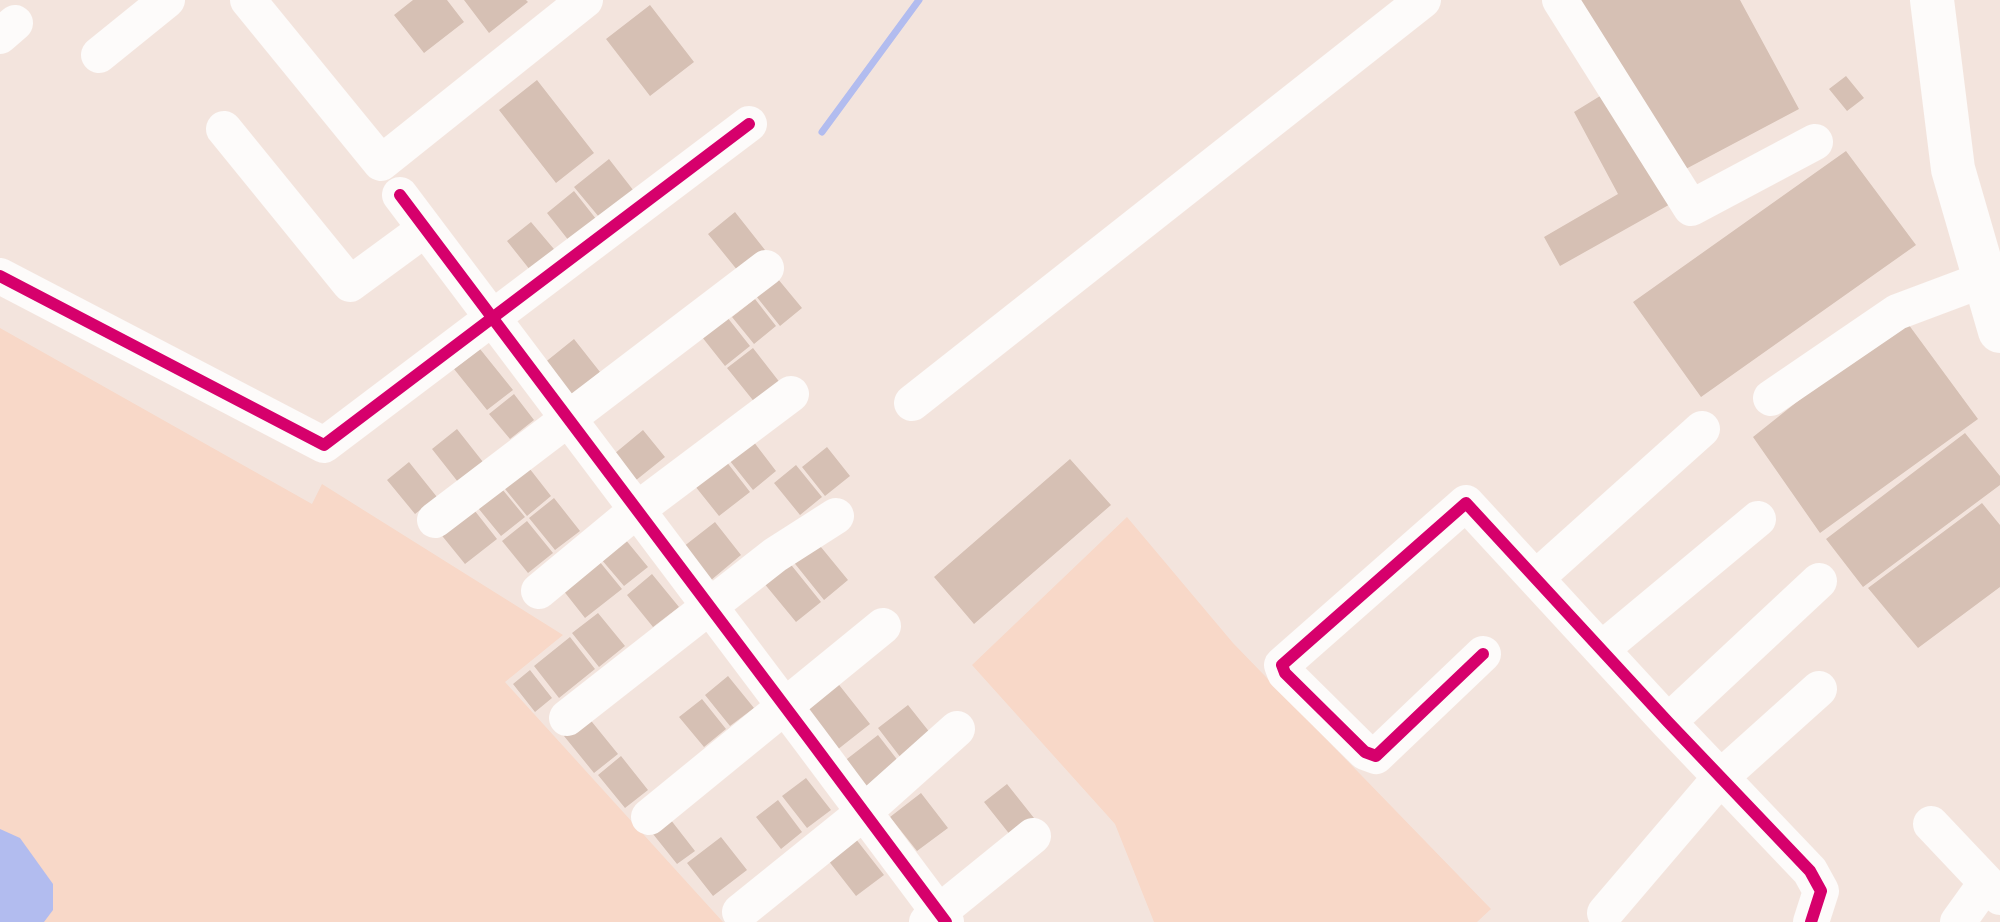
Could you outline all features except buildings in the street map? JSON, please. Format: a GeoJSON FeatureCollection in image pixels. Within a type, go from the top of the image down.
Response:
{"type":"FeatureCollection","features":[{"type":"Feature","properties":{"kind":"main road"},"geometry":{"type":"LineString","coordinates":[[1932,0],[1953,169],[1994,301]]}},
{"type":"Feature","properties":{"kind":"street"},"geometry":{"type":"LineString","coordinates":[[99,55],[167,0]]}},
{"type":"Feature","properties":{"kind":"street"},"geometry":{"type":"LineString","coordinates":[[248,0],[381,163],[585,0]]}},
{"type":"Feature","properties":{"kind":"street"},"geometry":{"type":"LineString","coordinates":[[912,403],[1423,0]]}},
{"type":"Feature","properties":{"kind":"street"},"geometry":{"type":"LineString","coordinates":[[1560,0],[1691,208],[1815,142]]}},
{"type":"Feature","properties":{"kind":"street"},"geometry":{"type":"LineString","coordinates":[[0,276],[324,445],[749,124]]}},
{"type":"Feature","properties":{"kind":"street"},"geometry":{"type":"LineString","coordinates":[[224,129],[350,284],[425,229]]}},
{"type":"Feature","properties":{"kind":"street"},"geometry":{"type":"LineString","coordinates":[[400,195],[864,812],[937,919],[1033,836]]}},
{"type":"Feature","properties":{"kind":"street"},"geometry":{"type":"LineString","coordinates":[[435,520],[766,268]]}},
{"type":"Feature","properties":{"kind":"street"},"geometry":{"type":"LineString","coordinates":[[1771,398],[1897,312],[1994,301]]}},
{"type":"Feature","properties":{"kind":"street"},"geometry":{"type":"LineString","coordinates":[[539,591],[638,509],[791,394]]}},
{"type":"Feature","properties":{"kind":"street"},"geometry":{"type":"LineString","coordinates":[[1536,578],[1702,429]]}},
{"type":"Feature","properties":{"kind":"street"},"geometry":{"type":"LineString","coordinates":[[1483,654],[1376,756],[1365,752],[1285,673],[1282,665],[1466,503],[1818,883],[1821,891],[1811,922]]}},
{"type":"Feature","properties":{"kind":"street"},"geometry":{"type":"LineString","coordinates":[[567,718],[775,555],[836,516]]}},
{"type":"Feature","properties":{"kind":"street"},"geometry":{"type":"LineString","coordinates":[[1603,648],[1758,519]]}},
{"type":"Feature","properties":{"kind":"street"},"geometry":{"type":"LineString","coordinates":[[1668,722],[1819,581]]}},
{"type":"Feature","properties":{"kind":"street"},"geometry":{"type":"LineString","coordinates":[[649,817],[883,626]]}},
{"type":"Feature","properties":{"kind":"street"},"geometry":{"type":"LineString","coordinates":[[1605,913],[1721,777],[1819,689]]}},
{"type":"Feature","properties":{"kind":"street"},"geometry":{"type":"LineString","coordinates":[[740,912],[864,812],[957,729]]}},
{"type":"Feature","properties":{"kind":"street"},"geometry":{"type":"LineString","coordinates":[[1931,824],[1993,890],[1958,922]]}},
{"type":"Feature","properties":{"kind":"shaded area"},"geometry":{"type":"Polygon","coordinates":[[[0,328],[312,504],[322,484],[563,635],[505,682],[723,922],[0,922],[0,328]]]}},
{"type":"Feature","properties":{"kind":"shaded area"},"geometry":{"type":"Polygon","coordinates":[[[1127,517],[1233,643],[1491,909],[1477,922],[1154,922],[1115,824],[972,665],[1127,517]]]}},
{"type":"Feature","properties":{"kind":"water"},"geometry":{"type":"Polygon","coordinates":[[[0,829],[20,838],[53,884],[53,910],[44,922],[0,922],[0,829]]]}},
{"type":"Feature","properties":{"kind":"waterway"},"geometry":{"type":"LineString","coordinates":[[822,132],[919,0]]}},
{"type":"Feature","properties":{"kind":"cycle path"},"geometry":{"type":"LineString","coordinates":[[0,276],[324,445],[749,124]]}},
{"type":"Feature","properties":{"kind":"cycle path"},"geometry":{"type":"LineString","coordinates":[[400,195],[946,922]]}},
{"type":"Feature","properties":{"kind":"cycle path"},"geometry":{"type":"LineString","coordinates":[[1483,654],[1376,756],[1365,752],[1285,673],[1282,665],[1466,503],[1810,871],[1821,891],[1811,922]]}}]}
